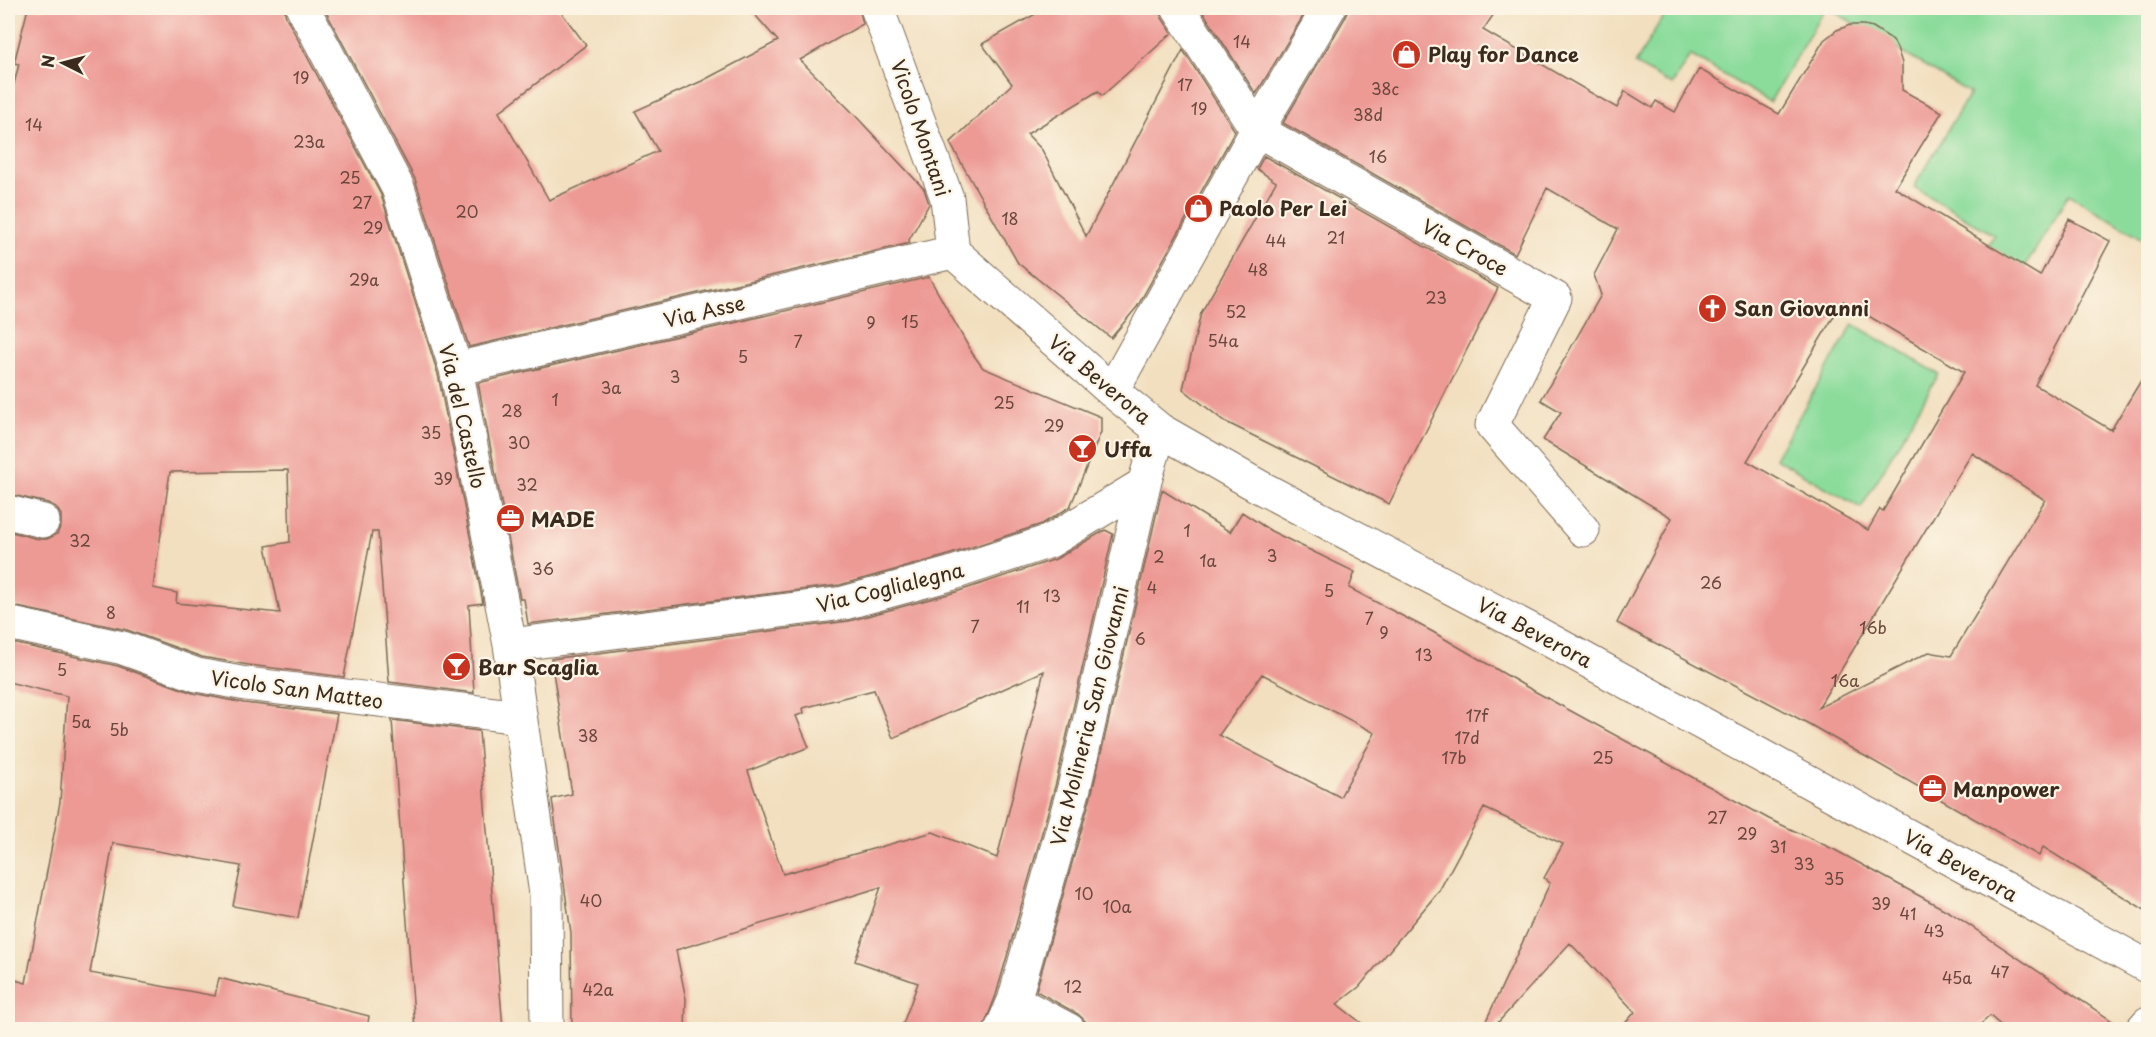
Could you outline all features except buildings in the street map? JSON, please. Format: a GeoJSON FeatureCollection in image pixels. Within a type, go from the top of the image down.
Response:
{"type":"FeatureCollection","features":[{"type":"Feature","properties":{"kind":"street","name":"Via del Castello"},"geometry":{"type":"LineString","coordinates":[[303,8],[398,188],[456,369],[510,645],[546,894],[547,1029]]}},
{"type":"Feature","properties":{"kind":"street","name":"Vicolo Montani"},"geometry":{"type":"LineString","coordinates":[[877,8],[947,198],[953,252]]}},
{"type":"Feature","properties":{"kind":"street","name":"Via Croce"},"geometry":{"type":"LineString","coordinates":[[1178,8],[1257,130],[1555,298],[1492,425],[1582,530]]}},
{"type":"Feature","properties":{"kind":"street"},"geometry":{"type":"LineString","coordinates":[[1112,391],[1257,130],[1329,8]]}},
{"type":"Feature","properties":{"kind":"street","name":"Via Asse"},"geometry":{"type":"LineString","coordinates":[[456,369],[953,252]]}},
{"type":"Feature","properties":{"kind":"street","name":"Via Beverora"},"geometry":{"type":"LineString","coordinates":[[953,252],[1160,430],[1258,486],[1533,631],[2148,967]]}},
{"type":"Feature","properties":{"kind":"street","name":"Via Molineria San Giovanni"},"geometry":{"type":"LineString","coordinates":[[1069,1029],[1008,1015],[1074,788],[1144,484],[1160,430]]}},
{"type":"Feature","properties":{"kind":"street","name":"Via Coglialegna"},"geometry":{"type":"LineString","coordinates":[[510,645],[844,603],[950,574],[1050,541],[1144,484]]}},
{"type":"Feature","properties":{"kind":"street"},"geometry":{"type":"LineString","coordinates":[[8,512],[43,521]]}},
{"type":"Feature","properties":{"kind":"street","name":"Vicolo San Matteo"},"geometry":{"type":"LineString","coordinates":[[8,623],[123,648],[197,675],[246,684],[520,717]]}},
{"type":"Feature","properties":{"kind":"street"},"geometry":{"type":"LineString","coordinates":[[2142,1029],[2148,1023]]}},
{"type":"Feature","properties":{"kind":"green space"},"geometry":{"type":"Polygon","coordinates":[[[1668,8],[1825,8],[1770,102],[1690,55],[1672,85],[1635,64],[1668,8]]]}},
{"type":"Feature","properties":{"kind":"green space"},"geometry":{"type":"Polygon","coordinates":[[[1828,8],[2148,8],[2148,242],[2069,194],[1998,312],[1962,290],[1994,235],[1914,187],[1970,93],[1828,8]]]}},
{"type":"Feature","properties":{"kind":"green space"},"geometry":{"type":"Polygon","coordinates":[[[1853,324],[1939,374],[1861,508],[1775,458],[1853,324]]]}},
{"type":"Feature","properties":{"kind":"place","name":"Play for Dance"},"geometry":{"type":"Point","coordinates":[1407,54]}},
{"type":"Feature","properties":{"kind":"place","name":"Paolo Per Lei"},"geometry":{"type":"Point","coordinates":[1198,208]}},
{"type":"Feature","properties":{"kind":"place","name":"San Giovanni"},"geometry":{"type":"Point","coordinates":[1713,308]}},
{"type":"Feature","properties":{"kind":"place","name":"Uffa"},"geometry":{"type":"Point","coordinates":[1083,449]}},
{"type":"Feature","properties":{"kind":"place","name":"MADE"},"geometry":{"type":"Point","coordinates":[510,519]}},
{"type":"Feature","properties":{"kind":"place","name":"Bar Scaglia"},"geometry":{"type":"Point","coordinates":[457,667]}},
{"type":"Feature","properties":{"kind":"place","name":"Manpower"},"geometry":{"type":"Point","coordinates":[1932,789]}}]}
